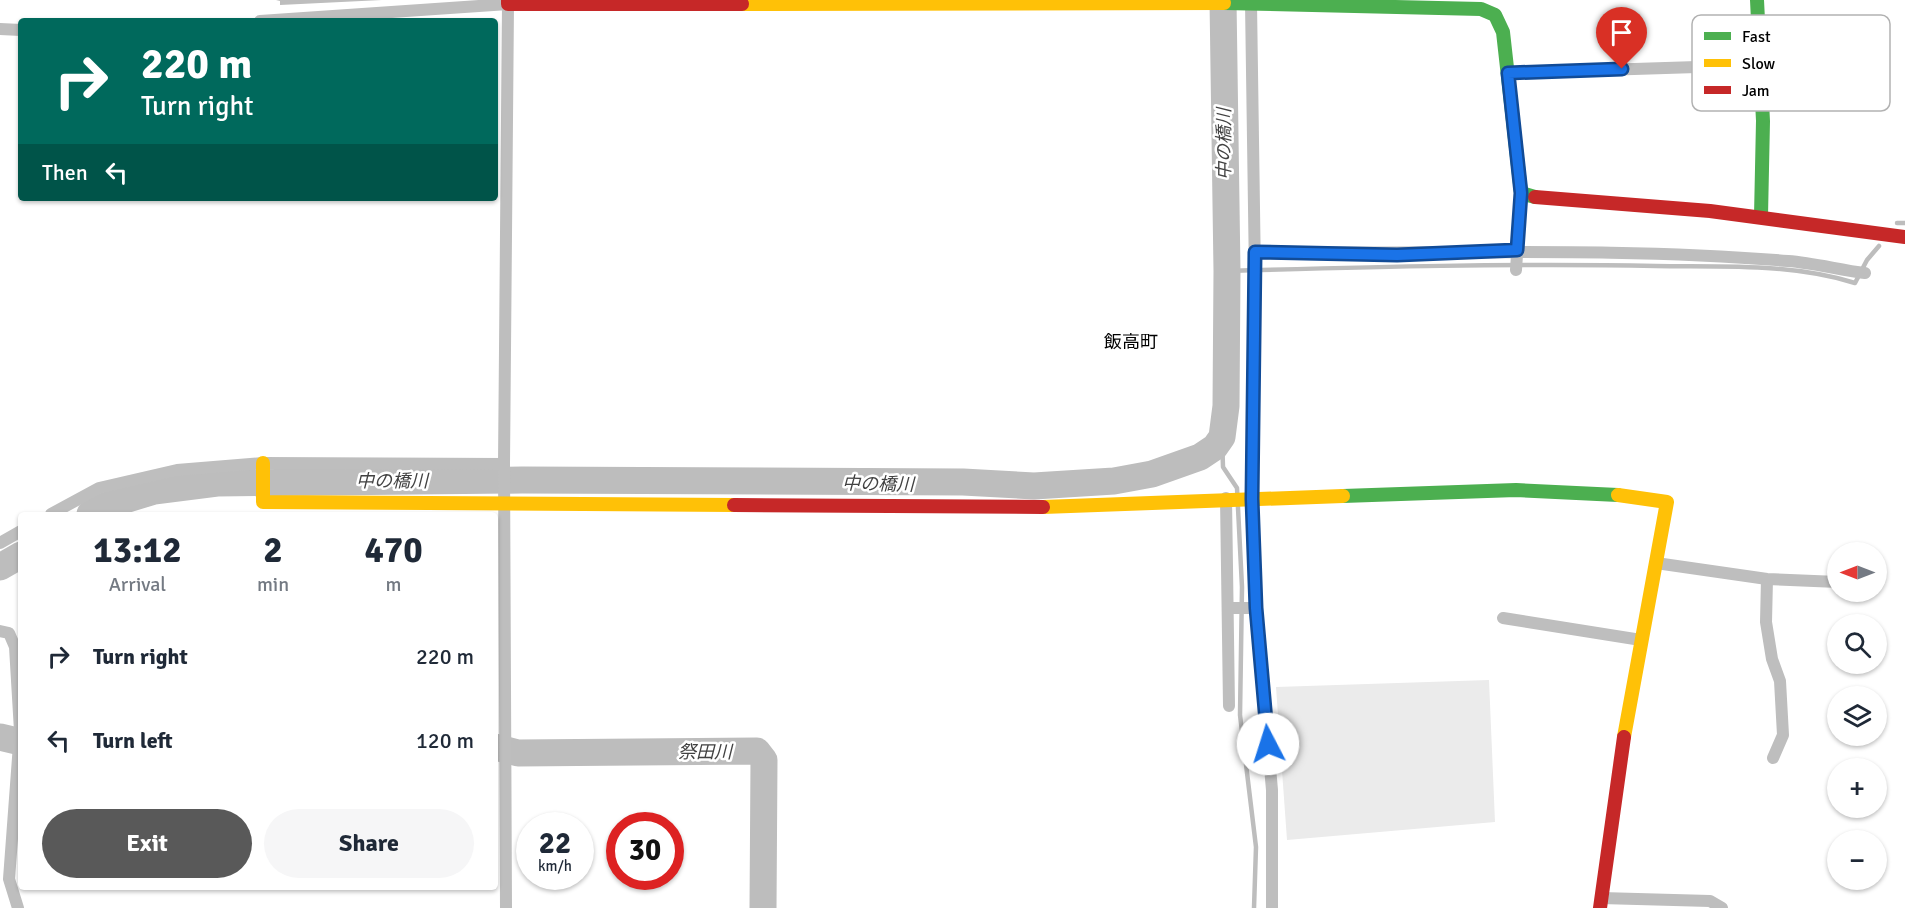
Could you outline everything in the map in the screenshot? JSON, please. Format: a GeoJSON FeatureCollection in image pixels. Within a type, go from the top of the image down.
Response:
{"type":"FeatureCollection","features":[{"type":"Feature","properties":{"kind":"street"},"geometry":{"type":"LineString","coordinates":[[1757,0],[1758,15]]}},
{"type":"Feature","properties":{"kind":"street"},"geometry":{"type":"LineString","coordinates":[[506,908],[504,465],[508,2]]}},
{"type":"Feature","properties":{"kind":"street"},"geometry":{"type":"LineString","coordinates":[[299,18],[508,2],[1195,2],[1480,9],[1495,15],[1503,32],[1521,193],[1516,270]]}},
{"type":"Feature","properties":{"kind":"street"},"geometry":{"type":"LineString","coordinates":[[1229,706],[1232,608],[1255,276],[1251,3]]}},
{"type":"Feature","properties":{"kind":"street"},"geometry":{"type":"LineString","coordinates":[[0,29],[18,30]]}},
{"type":"Feature","properties":{"kind":"street"},"geometry":{"type":"LineString","coordinates":[[1508,73],[1692,67]]}},
{"type":"Feature","properties":{"kind":"street"},"geometry":{"type":"LineString","coordinates":[[1761,216],[1762,111]]}},
{"type":"Feature","properties":{"kind":"street"},"geometry":{"type":"LineString","coordinates":[[1521,193],[1534,197],[1761,216],[1905,237]]}},
{"type":"Feature","properties":{"kind":"street"},"geometry":{"type":"LineString","coordinates":[[1255,256],[1517,254],[1791,261],[1865,273]]}},
{"type":"Feature","properties":{"kind":"street"},"geometry":{"type":"LineString","coordinates":[[55,512],[99,488],[177,470],[262,466],[504,465]]}},
{"type":"Feature","properties":{"kind":"street"},"geometry":{"type":"LineString","coordinates":[[262,466],[263,502],[505,501],[1049,507],[1152,499],[1501,490],[1635,496],[1667,502],[1623,744],[1601,903],[1710,901],[1722,908]]}},
{"type":"Feature","properties":{"kind":"street"},"geometry":{"type":"LineString","coordinates":[[1239,498],[1272,790],[1272,908]]}},
{"type":"Feature","properties":{"kind":"street"},"geometry":{"type":"LineString","coordinates":[[0,543],[18,533]]}},
{"type":"Feature","properties":{"kind":"street"},"geometry":{"type":"LineString","coordinates":[[1656,563],[1767,579],[1827,582]]}},
{"type":"Feature","properties":{"kind":"street"},"geometry":{"type":"LineString","coordinates":[[1767,579],[1766,622],[1772,659],[1780,681],[1783,735],[1773,759]]}},
{"type":"Feature","properties":{"kind":"street"},"geometry":{"type":"LineString","coordinates":[[1232,608],[1253,608]]}},
{"type":"Feature","properties":{"kind":"street"},"geometry":{"type":"LineString","coordinates":[[1503,618],[1641,640]]}},
{"type":"Feature","properties":{"kind":"street"},"geometry":{"type":"LineString","coordinates":[[0,631],[9,633],[15,647],[18,697]]}},
{"type":"Feature","properties":{"kind":"street"},"geometry":{"type":"LineString","coordinates":[[18,758],[9,879],[18,908]]}},
{"type":"Feature","properties":{"kind":"shaded area"},"geometry":{"type":"Polygon","coordinates":[[[276,0],[382,0],[280,5],[280,1],[276,0]]]}},
{"type":"Feature","properties":{"kind":"shaded area"},"geometry":{"type":"Polygon","coordinates":[[[1489,680],[1495,822],[1287,840],[1276,687],[1489,680]]]}},
{"type":"Feature","properties":{"kind":"waterway","name":"中の橋川"},"geometry":{"type":"LineString","coordinates":[[94,512],[105,506],[154,491],[217,483],[522,480],[963,482],[1034,486],[1114,481],[1152,474],[1200,457],[1215,447],[1222,437],[1226,406],[1227,271],[1223,0]]}},
{"type":"Feature","properties":{"kind":"waterway"},"geometry":{"type":"LineString","coordinates":[[1897,223],[1905,223]]}},
{"type":"Feature","properties":{"kind":"waterway"},"geometry":{"type":"LineString","coordinates":[[1227,271],[1495,265],[1731,267],[1806,272],[1855,283],[1867,260],[1879,246]]}},
{"type":"Feature","properties":{"kind":"waterway"},"geometry":{"type":"LineString","coordinates":[[1222,437],[1223,467],[1237,488],[1242,587],[1240,715],[1256,847],[1254,908]]}},
{"type":"Feature","properties":{"kind":"waterway","name":"中の橋川"},"geometry":{"type":"LineString","coordinates":[[0,567],[18,557]]}},
{"type":"Feature","properties":{"kind":"waterway","name":"祭田川"},"geometry":{"type":"LineString","coordinates":[[0,737],[18,741]]}},
{"type":"Feature","properties":{"kind":"waterway","name":"祭田川"},"geometry":{"type":"LineString","coordinates":[[498,748],[518,753],[757,751],[764,760],[763,908]]}},
{"type":"Feature","properties":{"kind":"traffic: fast"},"geometry":{"type":"LineString","coordinates":[[1757,0],[1758,15]]}},
{"type":"Feature","properties":{"kind":"traffic: fast"},"geometry":{"type":"LineString","coordinates":[[1224,3],[1481,9],[1495,15],[1503,32],[1521,193],[1535,197]]}},
{"type":"Feature","properties":{"kind":"traffic: fast"},"geometry":{"type":"LineString","coordinates":[[1761,216],[1763,111]]}},
{"type":"Feature","properties":{"kind":"traffic: fast"},"geometry":{"type":"LineString","coordinates":[[1343,496],[1516,490],[1618,495]]}},
{"type":"Feature","properties":{"kind":"traffic: slow"},"geometry":{"type":"LineString","coordinates":[[742,4],[1224,3]]}},
{"type":"Feature","properties":{"kind":"traffic: slow"},"geometry":{"type":"LineString","coordinates":[[263,463],[263,502],[734,505]]}},
{"type":"Feature","properties":{"kind":"traffic: slow"},"geometry":{"type":"LineString","coordinates":[[1618,495],[1667,502],[1624,737]]}},
{"type":"Feature","properties":{"kind":"traffic: slow"},"geometry":{"type":"LineString","coordinates":[[1043,507],[1343,496]]}},
{"type":"Feature","properties":{"kind":"traffic: jam"},"geometry":{"type":"LineString","coordinates":[[508,0],[508,4],[742,4]]}},
{"type":"Feature","properties":{"kind":"traffic: jam"},"geometry":{"type":"LineString","coordinates":[[1535,197],[1710,211],[1905,237]]}},
{"type":"Feature","properties":{"kind":"traffic: jam"},"geometry":{"type":"LineString","coordinates":[[734,505],[1043,507]]}},
{"type":"Feature","properties":{"kind":"traffic: jam"},"geometry":{"type":"LineString","coordinates":[[1600,908],[1624,737]]}},
{"type":"Feature","properties":{"kind":"district","name":"飯高町"},"geometry":{"type":"Point","coordinates":[1131,342]}},
{"type":"Feature","properties":{"kind":"route"},"geometry":{"type":"LineString","coordinates":[[1268,744],[1256,608],[1252,499],[1255,252],[1397,255],[1517,250],[1521,193],[1512,129],[1508,73],[1622,69]]}}]}
